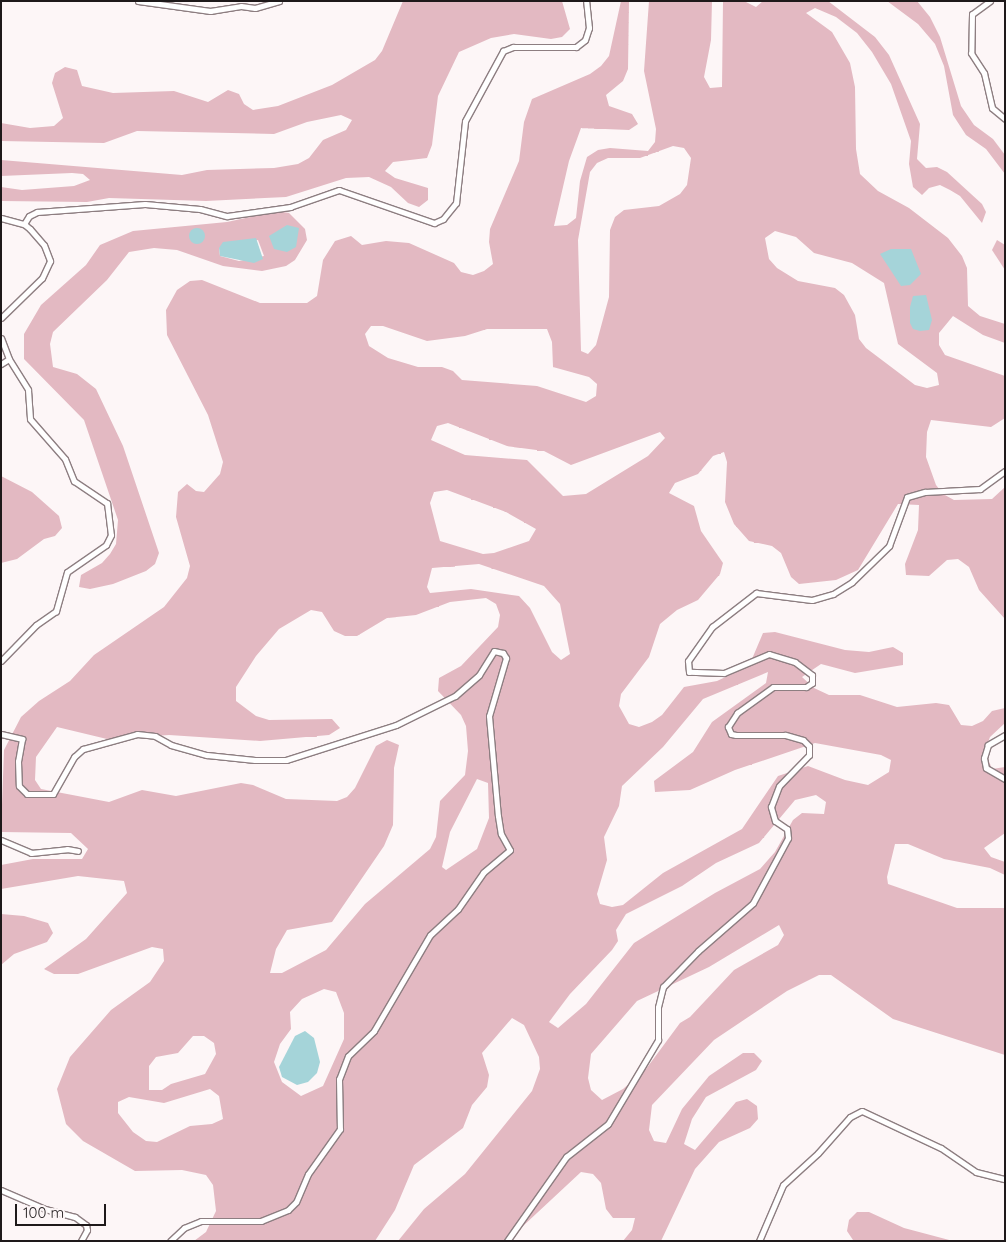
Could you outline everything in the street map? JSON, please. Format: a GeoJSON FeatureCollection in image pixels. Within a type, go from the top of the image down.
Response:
{"type":"FeatureCollection","features":[{"type":"Feature","properties":{"kind":"street"},"geometry":{"type":"LineString","coordinates":[[138,1],[210,11],[241,6],[255,8],[279,1]]}},
{"type":"Feature","properties":{"kind":"street"},"geometry":{"type":"LineString","coordinates":[[24,224],[28,216],[37,212],[145,204],[200,209],[227,216],[290,207],[339,190],[434,223],[443,219],[456,203],[465,121],[503,51],[513,47],[576,47],[585,40],[589,28],[586,1]]}},
{"type":"Feature","properties":{"kind":"street"},"geometry":{"type":"LineString","coordinates":[[990,1],[972,14],[972,53],[984,73],[992,108],[1005,119]]}},
{"type":"Feature","properties":{"kind":"street"},"geometry":{"type":"LineString","coordinates":[[1,218],[24,224],[44,246],[50,261],[42,278],[1,318]]}},
{"type":"Feature","properties":{"kind":"street"},"geometry":{"type":"LineString","coordinates":[[1,338],[9,359],[28,390],[30,419],[65,459],[74,481],[107,503],[111,535],[106,545],[67,572],[56,611],[36,625],[1,661]]}},
{"type":"Feature","properties":{"kind":"street"},"geometry":{"type":"LineString","coordinates":[[1,364],[9,359]]}},
{"type":"Feature","properties":{"kind":"street"},"geometry":{"type":"LineString","coordinates":[[507,1241],[566,1157],[608,1124],[658,1040],[658,1006],[663,987],[698,951],[753,903],[788,838],[787,829],[775,821],[771,807],[779,786],[809,756],[809,746],[803,740],[785,735],[731,734],[728,727],[737,712],[774,687],[806,687],[812,683],[812,675],[795,662],[769,654],[724,673],[689,672],[688,661],[712,627],[756,593],[812,600],[832,594],[852,582],[889,546],[907,497],[925,492],[980,489],[1005,471]]}},
{"type":"Feature","properties":{"kind":"street"},"geometry":{"type":"LineString","coordinates":[[1,734],[22,739],[18,761],[19,786],[27,794],[53,794],[74,757],[83,749],[137,734],[155,736],[171,745],[207,755],[255,760],[286,760],[396,725],[455,696],[478,675],[494,651],[504,653],[506,658],[489,716],[498,816],[501,834],[510,850],[483,873],[458,909],[430,935],[374,1031],[348,1056],[339,1079],[340,1129],[312,1167],[288,1210],[262,1221],[201,1221],[184,1228],[170,1241]]}},
{"type":"Feature","properties":{"kind":"street"},"geometry":{"type":"LineString","coordinates":[[1005,735],[988,745],[984,758],[986,768],[1005,779]]}},
{"type":"Feature","properties":{"kind":"street"},"geometry":{"type":"LineString","coordinates":[[1,840],[31,853],[67,849],[78,851]]}},
{"type":"Feature","properties":{"kind":"street"},"geometry":{"type":"LineString","coordinates":[[759,1241],[783,1185],[818,1153],[850,1117],[862,1111],[941,1148],[976,1172],[1005,1179]]}},
{"type":"Feature","properties":{"kind":"street"},"geometry":{"type":"LineString","coordinates":[[1,1190],[45,1209],[75,1217],[86,1225],[87,1230],[81,1241]]}},
{"type":"Feature","properties":{"kind":"shaded area"},"geometry":{"type":"Polygon","coordinates":[[[403,1],[562,1],[570,29],[562,37],[551,39],[514,34],[491,38],[459,52],[438,96],[432,145],[427,158],[393,162],[385,171],[395,178],[428,188],[428,200],[419,207],[408,203],[391,187],[369,177],[346,178],[286,197],[206,201],[109,198],[87,202],[1,201],[1,187],[22,190],[74,186],[90,180],[83,174],[72,173],[1,176],[1,160],[182,175],[207,170],[274,168],[298,164],[309,158],[323,140],[346,130],[352,120],[341,115],[307,122],[274,134],[137,131],[104,143],[1,141],[1,123],[30,128],[54,126],[63,118],[52,83],[55,73],[65,67],[77,70],[82,86],[113,93],[174,91],[208,102],[228,90],[239,94],[244,104],[253,110],[278,106],[332,85],[375,60],[382,51],[403,1]]]}},
{"type":"Feature","properties":{"kind":"shaded area"},"geometry":{"type":"Polygon","coordinates":[[[621,1],[629,1],[628,69],[623,81],[606,95],[609,106],[632,114],[638,124],[629,130],[581,128],[569,161],[554,226],[567,225],[576,218],[580,181],[587,157],[598,150],[610,148],[648,151],[655,142],[656,129],[644,71],[649,1],[712,1],[711,40],[704,77],[710,88],[722,87],[723,1],[744,1],[756,7],[763,1],[828,1],[875,37],[889,55],[920,124],[917,159],[926,168],[937,167],[947,172],[982,204],[986,212],[982,223],[960,196],[950,190],[940,185],[929,188],[922,195],[913,187],[909,164],[911,141],[891,84],[872,52],[857,33],[836,17],[815,8],[806,13],[832,32],[850,63],[855,87],[856,149],[860,174],[878,191],[909,208],[948,238],[962,256],[967,268],[968,306],[980,316],[1005,324],[1005,343],[983,335],[953,316],[939,333],[939,345],[945,355],[1005,376],[1005,418],[991,427],[931,420],[927,432],[926,457],[936,485],[943,494],[954,500],[992,499],[1005,487],[1005,619],[979,590],[969,567],[958,559],[947,560],[929,576],[906,575],[905,564],[918,530],[919,505],[898,504],[858,570],[836,580],[799,584],[791,577],[781,553],[772,546],[749,541],[734,524],[725,502],[727,462],[724,452],[713,456],[698,474],[675,483],[669,493],[694,506],[701,531],[723,563],[720,574],[698,600],[677,610],[660,624],[649,657],[621,694],[619,706],[629,724],[639,727],[652,722],[662,715],[684,687],[717,681],[749,666],[763,633],[775,632],[845,650],[869,652],[893,647],[903,653],[903,665],[855,673],[821,664],[802,677],[814,688],[829,695],[860,695],[897,707],[936,703],[949,705],[961,725],[972,726],[983,721],[992,711],[1005,708],[1005,723],[990,737],[985,751],[992,769],[1005,767],[1005,833],[984,848],[991,857],[1005,862],[1005,875],[990,868],[944,859],[908,844],[895,844],[887,877],[888,884],[957,908],[1005,908],[1005,1055],[893,1019],[831,975],[819,975],[787,991],[714,1040],[652,1105],[649,1130],[654,1141],[666,1143],[682,1109],[709,1076],[743,1053],[754,1053],[762,1061],[756,1070],[706,1097],[692,1119],[684,1144],[695,1150],[736,1102],[747,1099],[757,1106],[758,1119],[750,1128],[719,1142],[695,1169],[661,1241],[623,1241],[632,1230],[635,1218],[613,1218],[606,1209],[601,1183],[593,1174],[581,1172],[507,1241],[398,1241],[424,1209],[465,1174],[532,1091],[540,1069],[539,1057],[524,1025],[512,1018],[482,1053],[489,1075],[487,1087],[472,1105],[463,1128],[414,1165],[395,1210],[375,1241],[194,1241],[206,1232],[216,1211],[213,1185],[206,1175],[182,1170],[135,1171],[83,1141],[66,1124],[57,1089],[70,1057],[111,1010],[150,982],[164,961],[163,949],[152,947],[78,974],[54,974],[44,969],[86,939],[127,893],[124,881],[78,876],[1,889],[1,865],[33,859],[82,859],[88,849],[71,833],[1,832],[4,750],[21,717],[39,701],[70,681],[94,655],[164,607],[187,578],[190,566],[176,517],[178,492],[187,484],[196,491],[204,492],[220,474],[223,462],[208,415],[167,335],[166,310],[177,290],[190,281],[202,280],[260,303],[307,303],[317,296],[323,260],[335,241],[351,236],[362,245],[386,241],[409,243],[454,263],[461,272],[473,275],[484,271],[493,264],[489,242],[490,229],[519,161],[524,122],[532,99],[590,74],[601,66],[609,56],[621,1]],[[673,146],[640,158],[608,158],[597,163],[590,172],[578,240],[581,351],[588,354],[596,345],[609,297],[610,230],[615,217],[624,210],[659,206],[680,194],[687,185],[691,158],[684,148],[673,146]],[[775,231],[765,238],[769,259],[777,268],[798,281],[835,288],[844,295],[855,315],[859,339],[866,348],[915,385],[927,388],[939,385],[937,373],[898,344],[884,283],[852,263],[814,253],[796,237],[775,231]],[[371,326],[365,334],[369,346],[388,358],[418,367],[442,367],[453,371],[462,380],[537,386],[586,402],[596,396],[597,384],[589,377],[553,367],[552,342],[547,329],[487,329],[465,336],[427,341],[383,326],[371,326]],[[448,423],[437,426],[431,440],[465,455],[527,460],[563,496],[586,494],[648,456],[665,438],[660,432],[571,465],[544,451],[507,446],[448,423]],[[447,490],[434,492],[430,503],[440,541],[483,554],[494,553],[529,541],[536,529],[506,512],[447,490]],[[479,564],[432,568],[427,587],[430,593],[471,589],[519,596],[530,608],[552,652],[561,660],[570,654],[560,604],[544,586],[479,564]],[[486,598],[450,602],[416,615],[387,618],[357,636],[345,636],[334,631],[322,612],[311,610],[279,629],[256,656],[236,687],[236,701],[256,716],[269,720],[332,719],[340,728],[329,735],[260,741],[169,735],[107,739],[57,727],[36,757],[35,780],[41,789],[109,802],[142,790],[176,796],[241,783],[253,785],[286,799],[337,801],[347,797],[355,788],[376,746],[387,740],[399,745],[394,768],[393,825],[384,846],[332,922],[287,930],[276,949],[270,973],[282,973],[326,950],[365,904],[430,849],[436,837],[440,801],[465,775],[468,751],[466,726],[461,715],[438,691],[439,678],[461,666],[498,627],[500,615],[496,604],[486,598]],[[768,672],[703,699],[663,747],[622,786],[619,806],[604,837],[607,860],[597,894],[600,904],[612,907],[623,905],[663,873],[742,829],[778,776],[808,766],[845,780],[868,785],[889,772],[891,760],[881,755],[815,743],[735,770],[690,790],[655,792],[654,781],[693,752],[712,722],[766,683],[768,672]],[[477,779],[450,832],[442,867],[446,870],[477,849],[489,818],[488,783],[477,779]],[[816,795],[795,800],[759,843],[716,863],[682,886],[626,914],[616,930],[618,941],[612,950],[570,994],[549,1022],[558,1028],[586,1004],[634,943],[715,893],[760,869],[775,852],[793,820],[802,813],[824,814],[826,802],[816,795]],[[779,925],[709,967],[637,1001],[591,1054],[588,1078],[591,1090],[602,1100],[623,1089],[646,1069],[680,1023],[690,1017],[734,970],[778,945],[784,935],[779,925]],[[324,989],[302,999],[290,1012],[291,1029],[280,1044],[274,1062],[282,1082],[301,1096],[323,1086],[344,1039],[344,1013],[336,992],[324,989]],[[193,1036],[178,1053],[156,1057],[149,1066],[149,1090],[162,1090],[171,1084],[205,1074],[216,1054],[214,1043],[204,1036],[193,1036]],[[210,1089],[164,1103],[129,1097],[118,1102],[118,1113],[133,1132],[146,1141],[157,1142],[190,1126],[212,1124],[223,1119],[219,1096],[210,1089]]]}},
{"type":"Feature","properties":{"kind":"shaded area"},"geometry":{"type":"Polygon","coordinates":[[[887,1],[917,1],[930,17],[940,37],[961,106],[974,125],[993,139],[1005,155],[1005,174],[986,149],[966,135],[953,115],[944,66],[935,44],[918,24],[887,1]]]}},
{"type":"Feature","properties":{"kind":"shaded area"},"geometry":{"type":"Polygon","coordinates":[[[278,211],[289,213],[305,229],[307,240],[295,260],[286,266],[262,271],[223,266],[177,250],[154,248],[129,252],[107,280],[53,332],[50,344],[53,367],[77,374],[96,389],[123,446],[159,553],[155,564],[146,571],[113,584],[90,589],[79,587],[81,575],[102,563],[116,544],[118,520],[84,420],[24,359],[24,334],[41,305],[86,265],[100,245],[133,231],[227,222],[278,211]],[[258,240],[219,248],[220,256],[239,261],[264,256],[258,240]]]}},
{"type":"Feature","properties":{"kind":"shaded area"},"geometry":{"type":"Polygon","coordinates":[[[997,240],[1005,245],[1005,270],[992,250],[997,240]]]}},
{"type":"Feature","properties":{"kind":"shaded area"},"geometry":{"type":"Polygon","coordinates":[[[1,476],[32,492],[59,516],[62,528],[55,536],[44,539],[17,559],[1,563],[1,476]]]}},
{"type":"Feature","properties":{"kind":"shaded area"},"geometry":{"type":"Polygon","coordinates":[[[1,914],[24,916],[48,923],[53,933],[47,942],[14,954],[1,965],[1,914]]]}},
{"type":"Feature","properties":{"kind":"shaded area"},"geometry":{"type":"Polygon","coordinates":[[[857,1212],[869,1212],[904,1228],[953,1241],[853,1240],[847,1231],[849,1220],[857,1212]]]}},
{"type":"Feature","properties":{"kind":"water"},"geometry":{"type":"Polygon","coordinates":[[[287,225],[299,228],[296,247],[287,252],[274,249],[269,236],[287,225]]]}},
{"type":"Feature","properties":{"kind":"water"},"geometry":{"type":"Polygon","coordinates":[[[197,228],[203,230],[205,236],[203,242],[197,244],[191,242],[189,236],[191,230],[197,228]]]}},
{"type":"Feature","properties":{"kind":"water"},"geometry":{"type":"Polygon","coordinates":[[[256,238],[263,259],[254,263],[220,256],[219,248],[223,242],[256,238]]]}},
{"type":"Feature","properties":{"kind":"water"},"geometry":{"type":"Polygon","coordinates":[[[891,249],[911,249],[921,274],[910,285],[901,286],[880,254],[891,249]]]}},
{"type":"Feature","properties":{"kind":"water"},"geometry":{"type":"Polygon","coordinates":[[[926,295],[932,320],[929,330],[920,331],[913,329],[910,323],[910,307],[913,296],[926,295]]]}},
{"type":"Feature","properties":{"kind":"water"},"geometry":{"type":"Polygon","coordinates":[[[305,1031],[314,1038],[320,1062],[317,1073],[308,1082],[297,1085],[282,1077],[279,1067],[295,1036],[305,1031]]]}}]}
